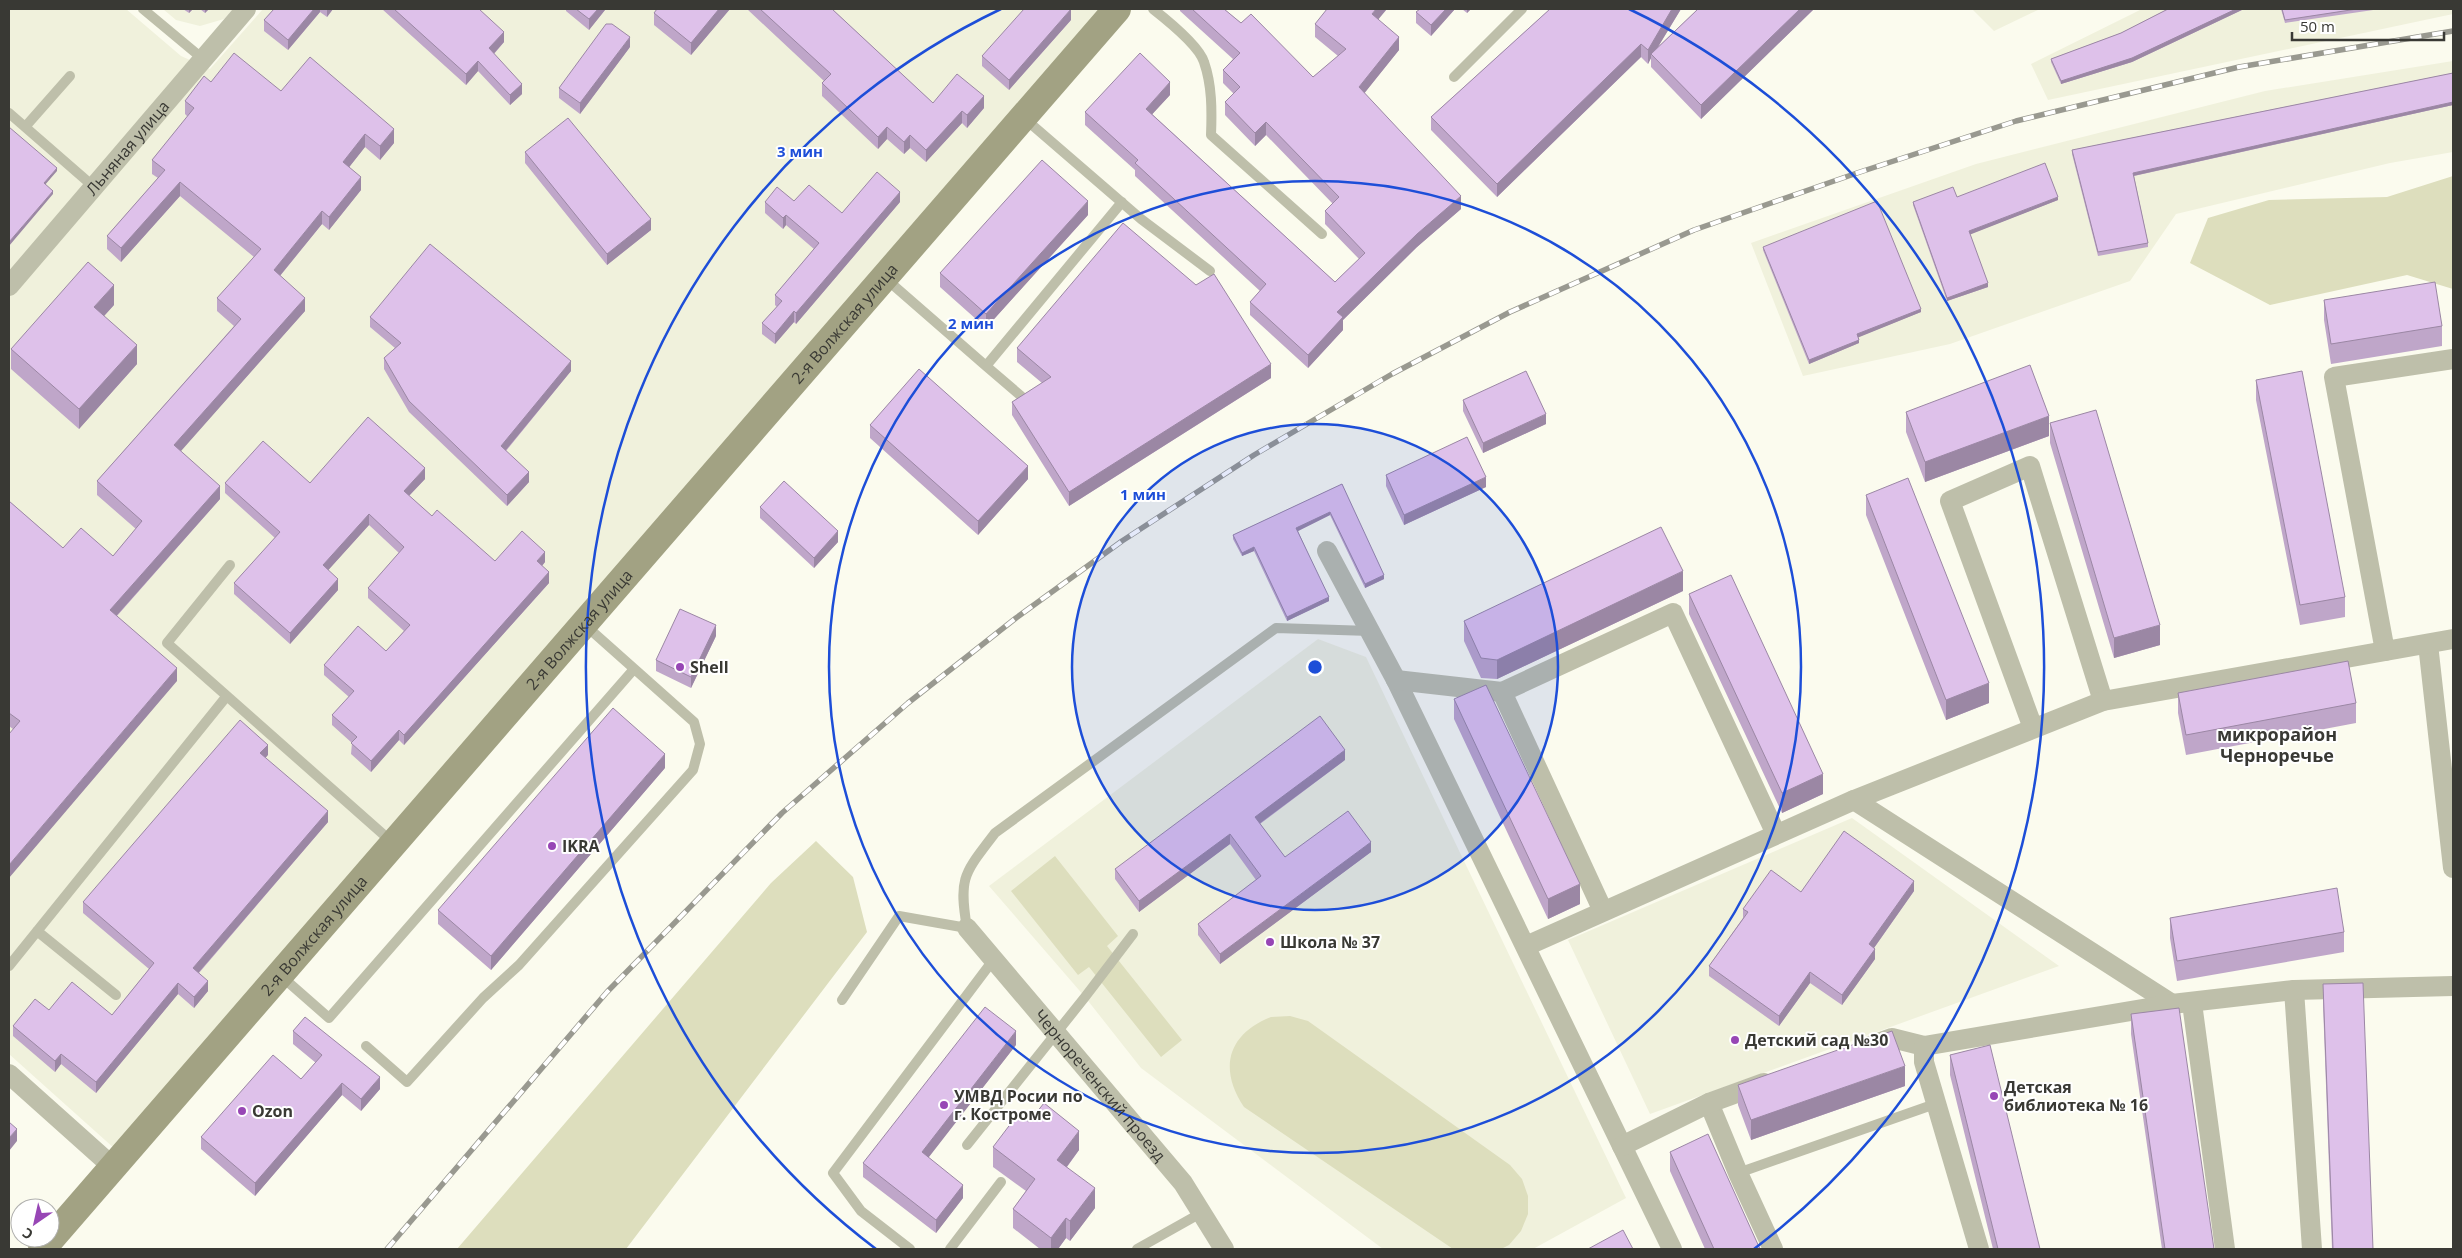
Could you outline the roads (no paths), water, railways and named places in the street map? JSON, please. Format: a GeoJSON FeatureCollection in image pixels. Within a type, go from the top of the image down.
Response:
{"type":"FeatureCollection","features":[{"type":"Feature","properties":{"kind":"street","name":"Льняная улица"},"geometry":{"type":"LineString","coordinates":[[9,286],[246,9]]}},
{"type":"Feature","properties":{"kind":"street","name":"2-я Волжская улица"},"geometry":{"type":"LineString","coordinates":[[42,1249],[1117,9]]}},
{"type":"Feature","properties":{"kind":"street"},"geometry":{"type":"LineString","coordinates":[[2385,651],[2334,377],[2453,359]]}},
{"type":"Feature","properties":{"kind":"street"},"geometry":{"type":"LineString","coordinates":[[2033,728],[1950,501],[2030,466],[2103,701]]}},
{"type":"Feature","properties":{"kind":"street"},"geometry":{"type":"LineString","coordinates":[[1327,551],[1396,680],[1672,1249]]}},
{"type":"Feature","properties":{"kind":"street"},"geometry":{"type":"LineString","coordinates":[[1396,680],[1502,692],[1673,613],[1776,834]]}},
{"type":"Feature","properties":{"kind":"street"},"geometry":{"type":"LineString","coordinates":[[1526,946],[1854,800],[2103,701],[2453,640]]}},
{"type":"Feature","properties":{"kind":"street"},"geometry":{"type":"LineString","coordinates":[[2428,644],[2453,868]]}},
{"type":"Feature","properties":{"kind":"street"},"geometry":{"type":"LineString","coordinates":[[1502,692],[1604,912]]}},
{"type":"Feature","properties":{"kind":"street"},"geometry":{"type":"LineString","coordinates":[[1854,800],[2172,1004]]}},
{"type":"Feature","properties":{"kind":"street","name":"Чернореченский проезд"},"geometry":{"type":"LineString","coordinates":[[967,928],[1183,1183],[1224,1249]]}},
{"type":"Feature","properties":{"kind":"street"},"geometry":{"type":"LineString","coordinates":[[1856,1051],[1892,1038],[1924,1046],[2172,1004],[2294,990],[2453,986]]}},
{"type":"Feature","properties":{"kind":"street"},"geometry":{"type":"LineString","coordinates":[[2294,990],[2312,1249]]}},
{"type":"Feature","properties":{"kind":"street"},"geometry":{"type":"LineString","coordinates":[[2192,1003],[2225,1249]]}},
{"type":"Feature","properties":{"kind":"street"},"geometry":{"type":"LineString","coordinates":[[1924,1046],[1924,1062],[1935,1104],[1979,1249]]}},
{"type":"Feature","properties":{"kind":"street"},"geometry":{"type":"LineString","coordinates":[[9,1074],[113,1167]]}},
{"type":"Feature","properties":{"kind":"street"},"geometry":{"type":"LineString","coordinates":[[1622,1146],[1710,1103],[1782,1077]]}},
{"type":"Feature","properties":{"kind":"street"},"geometry":{"type":"LineString","coordinates":[[1710,1103],[1738,1173],[1773,1249]]}},
{"type":"Feature","properties":{"kind":"lane"},"geometry":{"type":"LineString","coordinates":[[143,9],[203,60]]}},
{"type":"Feature","properties":{"kind":"lane"},"geometry":{"type":"LineString","coordinates":[[1154,9],[1176,28],[1204,60],[1212,102],[1211,135],[1322,234]]}},
{"type":"Feature","properties":{"kind":"lane"},"geometry":{"type":"LineString","coordinates":[[1454,77],[1522,9]]}},
{"type":"Feature","properties":{"kind":"lane"},"geometry":{"type":"LineString","coordinates":[[25,127],[70,76]]}},
{"type":"Feature","properties":{"kind":"lane"},"geometry":{"type":"LineString","coordinates":[[9,113],[94,187]]}},
{"type":"Feature","properties":{"kind":"lane"},"geometry":{"type":"LineString","coordinates":[[1023,117],[1141,219],[1210,271]]}},
{"type":"Feature","properties":{"kind":"lane"},"geometry":{"type":"LineString","coordinates":[[986,366],[1122,202]]}},
{"type":"Feature","properties":{"kind":"lane"},"geometry":{"type":"LineString","coordinates":[[884,278],[1021,396]]}},
{"type":"Feature","properties":{"kind":"lane"},"geometry":{"type":"LineString","coordinates":[[230,565],[166,643],[394,844]]}},
{"type":"Feature","properties":{"kind":"lane"},"geometry":{"type":"LineString","coordinates":[[366,1046],[407,1082],[483,998],[519,965],[694,770],[700,744],[694,722],[584,624]]}},
{"type":"Feature","properties":{"kind":"lane"},"geometry":{"type":"LineString","coordinates":[[842,1000],[899,916],[967,928],[962,898],[966,871],[995,833],[1276,628],[1370,631]]}},
{"type":"Feature","properties":{"kind":"lane"},"geometry":{"type":"LineString","coordinates":[[280,975],[329,1018],[634,670]]}},
{"type":"Feature","properties":{"kind":"lane"},"geometry":{"type":"LineString","coordinates":[[9,966],[226,697]]}},
{"type":"Feature","properties":{"kind":"lane"},"geometry":{"type":"LineString","coordinates":[[37,931],[116,995]]}},
{"type":"Feature","properties":{"kind":"lane"},"geometry":{"type":"LineString","coordinates":[[967,1145],[1133,934]]}},
{"type":"Feature","properties":{"kind":"lane"},"geometry":{"type":"LineString","coordinates":[[910,1249],[861,1211],[833,1173],[994,959]]}},
{"type":"Feature","properties":{"kind":"lane"},"geometry":{"type":"LineString","coordinates":[[1738,1173],[1935,1104]]}},
{"type":"Feature","properties":{"kind":"lane"},"geometry":{"type":"LineString","coordinates":[[950,1249],[1001,1182]]}},
{"type":"Feature","properties":{"kind":"lane"},"geometry":{"type":"LineString","coordinates":[[1137,1249],[1202,1213]]}},
{"type":"Feature","properties":{"kind":"railway"},"geometry":{"type":"LineString","coordinates":[[387,1249],[607,992],[782,813],[908,703],[1016,618],[1122,541],[1254,455],[1392,374],[1510,312],[1694,230],[1857,173],[2016,121],[2239,67],[2453,31]]}},
{"type":"Feature","properties":{"kind":"place","name":"Shell"},"geometry":{"type":"Point","coordinates":[680,667]}},
{"type":"Feature","properties":{"kind":"place","name":"IKRA"},"geometry":{"type":"Point","coordinates":[552,846]}},
{"type":"Feature","properties":{"kind":"place","name":"Школа № 37"},"geometry":{"type":"Point","coordinates":[1270,942]}},
{"type":"Feature","properties":{"kind":"place","name":"Детский сад №30"},"geometry":{"type":"Point","coordinates":[1735,1040]}},
{"type":"Feature","properties":{"kind":"place","name":"Детская библиотека № 16"},"geometry":{"type":"Point","coordinates":[1994,1096]}},
{"type":"Feature","properties":{"kind":"place","name":"УМВД Росии по г. Костроме"},"geometry":{"type":"Point","coordinates":[944,1105]}},
{"type":"Feature","properties":{"kind":"place","name":"Ozon"},"geometry":{"type":"Point","coordinates":[242,1111]}},
{"type":"Feature","properties":{"kind":"district","name":"микрорайон Черноречье"},"geometry":{"type":"Point","coordinates":[2277,745]}}]}
